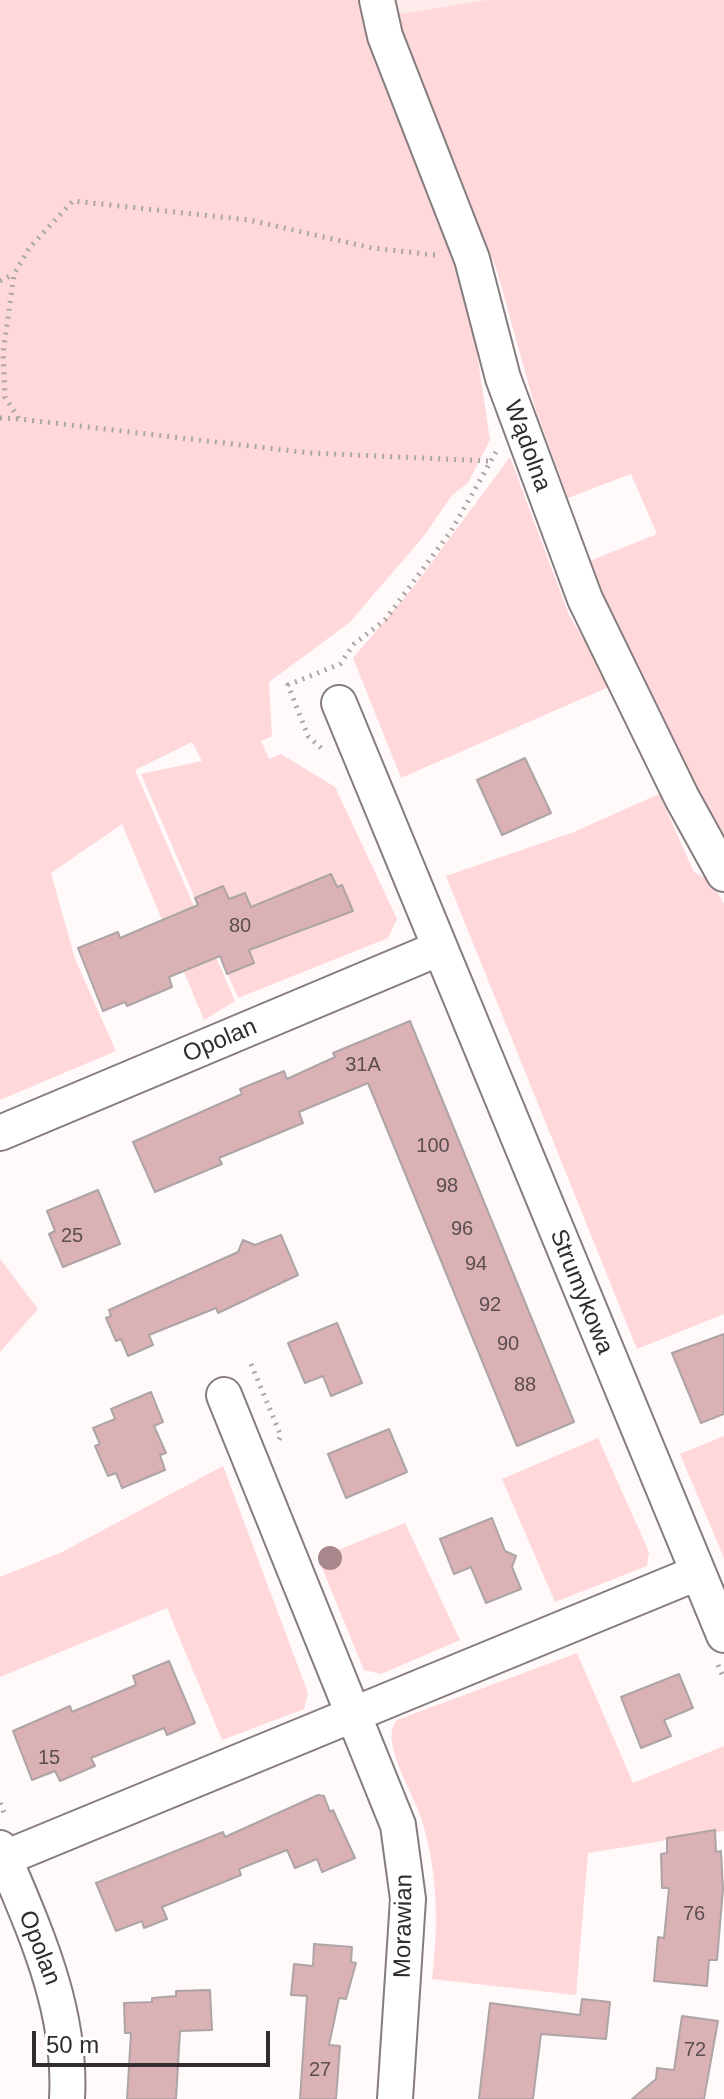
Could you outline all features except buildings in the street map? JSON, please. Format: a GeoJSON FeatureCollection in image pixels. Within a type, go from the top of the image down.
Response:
{"type":"FeatureCollection","features":[{"type":"Feature","properties":{"kind":"street","name":"Wądolna"},"geometry":{"type":"LineString","coordinates":[[377,0],[385,36],[472,259],[518,421],[585,599],[682,798],[724,874]]}},
{"type":"Feature","properties":{"kind":"street","name":"Strumykowa"},"geometry":{"type":"LineString","coordinates":[[339,703],[724,1635]]}},
{"type":"Feature","properties":{"kind":"street","name":"Opolan"},"geometry":{"type":"LineString","coordinates":[[0,1133],[440,948]]}},
{"type":"Feature","properties":{"kind":"street","name":"Morawian"},"geometry":{"type":"LineString","coordinates":[[224,1395],[398,1825],[407,1874],[395,2099]]}},
{"type":"Feature","properties":{"kind":"street"},"geometry":{"type":"LineString","coordinates":[[2,1845],[351,1714],[697,1573]]}},
{"type":"Feature","properties":{"kind":"street","name":"Opolan"},"geometry":{"type":"LineString","coordinates":[[2,1845],[56,1988],[65,2041],[67,2099]]}},
{"type":"Feature","properties":{"kind":"path"},"geometry":{"type":"LineString","coordinates":[[19,419],[5,397],[3,353],[14,274],[30,247],[73,201],[249,220],[372,248],[472,259]]}},
{"type":"Feature","properties":{"kind":"path"},"geometry":{"type":"LineString","coordinates":[[0,281],[14,274]]}},
{"type":"Feature","properties":{"kind":"path"},"geometry":{"type":"LineString","coordinates":[[0,418],[310,453],[490,461]]}},
{"type":"Feature","properties":{"kind":"path"},"geometry":{"type":"LineString","coordinates":[[340,664],[354,644],[385,620],[442,543],[490,461],[518,421]]}},
{"type":"Feature","properties":{"kind":"path"},"geometry":{"type":"LineString","coordinates":[[251,1364],[281,1436],[273,1449]]}},
{"type":"Feature","properties":{"kind":"path"},"geometry":{"type":"LineString","coordinates":[[0,1803],[2,1845]]}},
{"type":"Feature","properties":{"kind":"shaded area"},"geometry":{"type":"Polygon","coordinates":[[[0,0],[361,0],[393,106],[448,221],[469,299],[490,440],[468,483],[452,495],[424,536],[349,623],[269,682],[272,736],[261,741],[269,759],[281,754],[335,787],[397,919],[388,938],[238,998],[141,774],[202,761],[192,742],[135,770],[235,1001],[204,1020],[122,824],[51,873],[75,959],[116,1051],[0,1100],[0,0]]]}},
{"type":"Feature","properties":{"kind":"shaded area"},"geometry":{"type":"Polygon","coordinates":[[[392,0],[487,0],[487,2],[394,15],[392,0]]]}},
{"type":"Feature","properties":{"kind":"shaded area"},"geometry":{"type":"Polygon","coordinates":[[[487,0],[724,0],[724,842],[587,562],[657,534],[631,474],[568,498],[536,411],[497,271],[394,15],[487,0]]]}},
{"type":"Feature","properties":{"kind":"shaded area"},"geometry":{"type":"Polygon","coordinates":[[[510,457],[569,615],[611,686],[401,778],[353,658],[415,585],[510,457]]]}},
{"type":"Feature","properties":{"kind":"shaded area"},"geometry":{"type":"Polygon","coordinates":[[[659,794],[694,872],[711,881],[724,904],[724,1314],[637,1349],[446,876],[574,832],[659,794]]]}},
{"type":"Feature","properties":{"kind":"shaded area"},"geometry":{"type":"Polygon","coordinates":[[[0,1259],[38,1309],[0,1352],[0,1259]]]}},
{"type":"Feature","properties":{"kind":"shaded area"},"geometry":{"type":"Polygon","coordinates":[[[724,1436],[724,1558],[680,1454],[724,1436]]]}},
{"type":"Feature","properties":{"kind":"shaded area"},"geometry":{"type":"Polygon","coordinates":[[[598,1438],[649,1552],[647,1566],[555,1602],[502,1479],[598,1438]]]}},
{"type":"Feature","properties":{"kind":"shaded area"},"geometry":{"type":"Polygon","coordinates":[[[223,1466],[308,1693],[304,1709],[222,1740],[167,1608],[0,1677],[0,1577],[62,1552],[223,1466]]]}},
{"type":"Feature","properties":{"kind":"shaded area"},"geometry":{"type":"Polygon","coordinates":[[[405,1523],[460,1640],[381,1674],[364,1670],[318,1558],[405,1523]]]}},
{"type":"Feature","properties":{"kind":"shaded area"},"geometry":{"type":"Polygon","coordinates":[[[577,1653],[633,1783],[724,1746],[724,1831],[588,1853],[576,1995],[432,1979],[436,1916],[430,1853],[419,1812],[394,1751],[392,1728],[397,1720],[577,1653]]]}}]}
